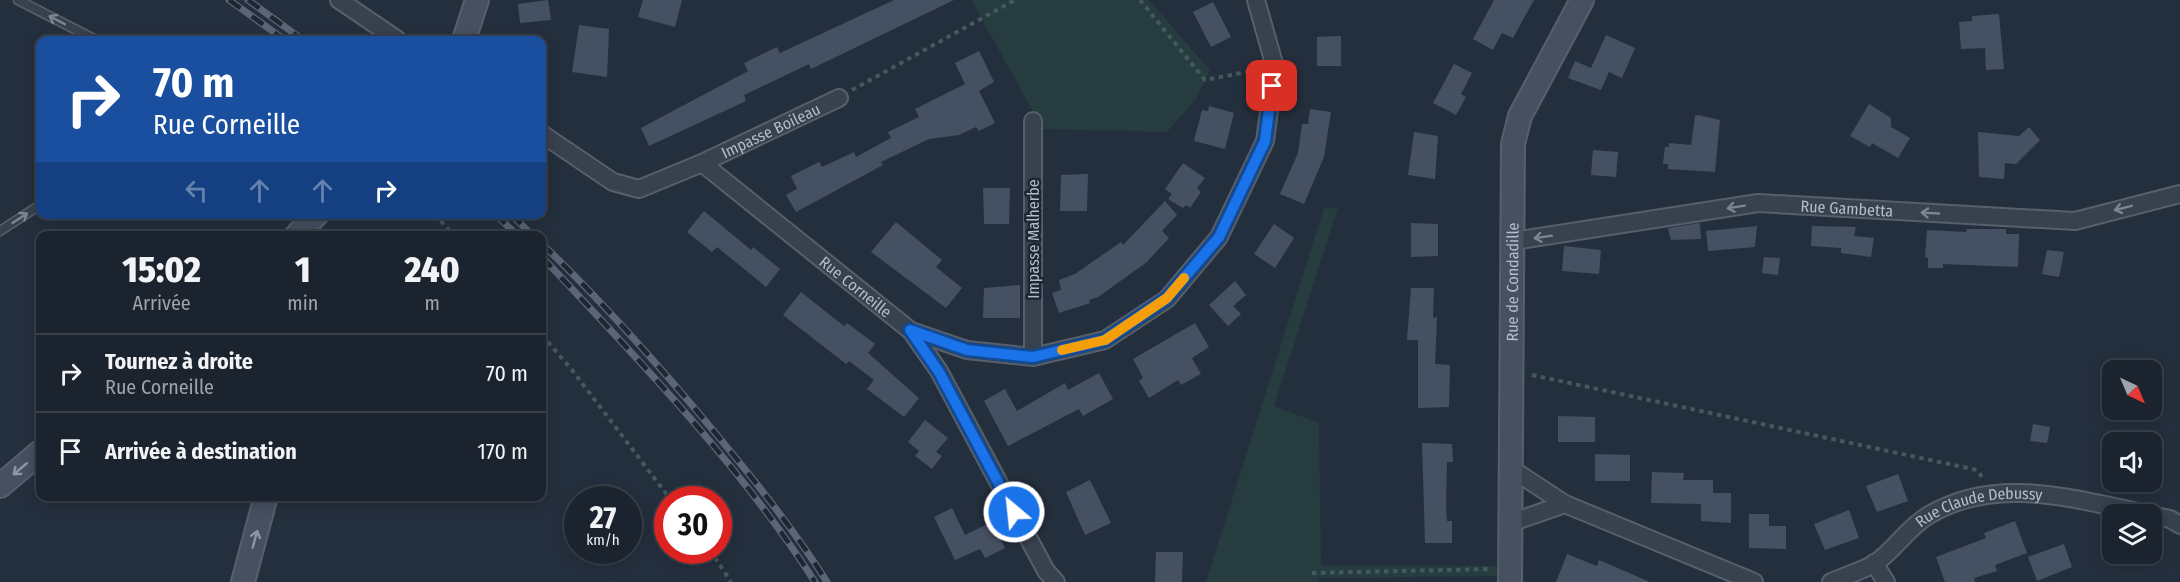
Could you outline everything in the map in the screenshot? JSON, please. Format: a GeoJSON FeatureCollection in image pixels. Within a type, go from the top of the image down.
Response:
{"type":"FeatureCollection","features":[{"type":"Feature","properties":{"kind":"street"},"geometry":{"type":"LineString","coordinates":[[339,0],[392,36]]}},
{"type":"Feature","properties":{"kind":"street"},"geometry":{"type":"LineString","coordinates":[[465,36],[477,0]]}},
{"type":"Feature","properties":{"kind":"street","name":"Rue de Condadille"},"geometry":{"type":"LineString","coordinates":[[1510,575],[1513,144],[1520,116],[1582,0]]}},
{"type":"Feature","properties":{"kind":"street","name":"Rue Corneille"},"geometry":{"type":"LineString","coordinates":[[702,163],[910,330],[967,350],[1033,357],[1105,340],[1167,298],[1219,237],[1265,141],[1275,67],[1261,3]]}},
{"type":"Feature","properties":{"kind":"street","name":"Impasse Boileau"},"geometry":{"type":"LineString","coordinates":[[702,163],[838,98]]}},
{"type":"Feature","properties":{"kind":"street","name":"Impasse Malherbe"},"geometry":{"type":"LineString","coordinates":[[1033,121],[1033,357]]}},
{"type":"Feature","properties":{"kind":"street"},"geometry":{"type":"LineString","coordinates":[[546,137],[614,182],[639,189],[702,163]]}},
{"type":"Feature","properties":{"kind":"street","name":"Rue Gambetta"},"geometry":{"type":"LineString","coordinates":[[1514,241],[1758,203],[2075,221],[2180,194]]}},
{"type":"Feature","properties":{"kind":"street"},"geometry":{"type":"LineString","coordinates":[[910,330],[939,372],[1046,572],[1056,582]]}},
{"type":"Feature","properties":{"kind":"street"},"geometry":{"type":"LineString","coordinates":[[0,486],[36,455]]}},
{"type":"Feature","properties":{"kind":"street"},"geometry":{"type":"LineString","coordinates":[[1510,468],[1565,504],[1754,582]]}},
{"type":"Feature","properties":{"kind":"street","name":"Rue Claude Debussy"},"geometry":{"type":"LineString","coordinates":[[1831,582],[1874,563],[1927,516],[1961,499],[1993,492],[2028,491],[2102,506]]}},
{"type":"Feature","properties":{"kind":"street"},"geometry":{"type":"LineString","coordinates":[[243,582],[265,501]]}},
{"type":"Feature","properties":{"kind":"street"},"geometry":{"type":"LineString","coordinates":[[1510,523],[1565,504]]}},
{"type":"Feature","properties":{"kind":"street","name":"Rue Claude Debussy"},"geometry":{"type":"LineString","coordinates":[[2162,517],[2180,525]]}},
{"type":"Feature","properties":{"kind":"street"},"geometry":{"type":"LineString","coordinates":[[1874,563],[1886,582]]}},
{"type":"Feature","properties":{"kind":"lane"},"geometry":{"type":"LineString","coordinates":[[18,0],[88,36]]}},
{"type":"Feature","properties":{"kind":"lane"},"geometry":{"type":"LineString","coordinates":[[0,231],[36,208]]}},
{"type":"Feature","properties":{"kind":"path"},"geometry":{"type":"LineString","coordinates":[[838,98],[1015,0]]}},
{"type":"Feature","properties":{"kind":"path"},"geometry":{"type":"LineString","coordinates":[[1140,0],[1205,80],[1275,67]]}},
{"type":"Feature","properties":{"kind":"path"},"geometry":{"type":"LineString","coordinates":[[439,219],[450,231]]}},
{"type":"Feature","properties":{"kind":"path"},"geometry":{"type":"LineString","coordinates":[[546,340],[572,370],[660,486]]}},
{"type":"Feature","properties":{"kind":"path"},"geometry":{"type":"LineString","coordinates":[[1511,371],[1977,470],[1993,492]]}},
{"type":"Feature","properties":{"kind":"path"},"geometry":{"type":"LineString","coordinates":[[719,564],[731,582]]}},
{"type":"Feature","properties":{"kind":"path"},"geometry":{"type":"LineString","coordinates":[[1312,573],[1510,575]]}},
{"type":"Feature","properties":{"kind":"green space"},"geometry":{"type":"Polygon","coordinates":[[[971,0],[1149,0],[1210,70],[1196,99],[1167,132],[1043,129],[971,0]]]}},
{"type":"Feature","properties":{"kind":"green space"},"geometry":{"type":"Polygon","coordinates":[[[1324,208],[1338,208],[1274,406],[1319,423],[1321,565],[1499,566],[1496,576],[1319,578],[1319,582],[1206,582],[1324,208]]]}},
{"type":"Feature","properties":{"kind":"building"},"geometry":{"type":"Polygon","coordinates":[[[548,0],[551,20],[520,23],[518,4],[548,0]]]}},
{"type":"Feature","properties":{"kind":"building"},"geometry":{"type":"Polygon","coordinates":[[[643,0],[682,0],[675,27],[638,17],[643,0]]]}},
{"type":"Feature","properties":{"kind":"building"},"geometry":{"type":"Polygon","coordinates":[[[894,0],[954,0],[811,69],[809,64],[744,95],[746,101],[649,146],[641,128],[748,71],[744,63],[777,47],[780,53],[894,0]]]}},
{"type":"Feature","properties":{"kind":"building"},"geometry":{"type":"Polygon","coordinates":[[[1494,0],[1534,0],[1513,38],[1502,33],[1493,50],[1473,39],[1494,0]]]}},
{"type":"Feature","properties":{"kind":"building"},"geometry":{"type":"Polygon","coordinates":[[[1213,2],[1231,37],[1211,47],[1193,12],[1213,2]]]}},
{"type":"Feature","properties":{"kind":"building"},"geometry":{"type":"Polygon","coordinates":[[[1999,14],[2004,69],[1986,70],[1985,48],[1961,49],[1959,22],[1972,21],[1972,16],[1999,14]]]}},
{"type":"Feature","properties":{"kind":"building"},"geometry":{"type":"Polygon","coordinates":[[[579,25],[609,29],[607,77],[572,72],[579,25]]]}},
{"type":"Feature","properties":{"kind":"building"},"geometry":{"type":"Polygon","coordinates":[[[1606,35],[1635,48],[1622,78],[1609,72],[1601,90],[1568,78],[1575,61],[1591,68],[1606,35]]]}},
{"type":"Feature","properties":{"kind":"building"},"geometry":{"type":"Polygon","coordinates":[[[1341,36],[1341,66],[1317,66],[1317,37],[1341,36]]]}},
{"type":"Feature","properties":{"kind":"building"},"geometry":{"type":"Polygon","coordinates":[[[979,51],[994,82],[979,91],[995,123],[979,131],[976,127],[959,135],[929,139],[881,162],[883,165],[796,212],[786,195],[797,189],[791,176],[819,162],[822,167],[854,152],[856,157],[891,138],[888,132],[919,117],[915,109],[965,84],[955,63],[979,51]]]}},
{"type":"Feature","properties":{"kind":"building"},"geometry":{"type":"Polygon","coordinates":[[[1454,64],[1472,73],[1461,94],[1466,97],[1456,115],[1433,103],[1454,64]]]}},
{"type":"Feature","properties":{"kind":"building"},"geometry":{"type":"Polygon","coordinates":[[[1869,104],[1891,118],[1891,127],[1910,138],[1898,158],[1872,143],[1870,147],[1850,136],[1869,104]]]}},
{"type":"Feature","properties":{"kind":"building"},"geometry":{"type":"Polygon","coordinates":[[[1209,106],[1234,113],[1225,149],[1194,141],[1202,110],[1208,111],[1209,106]]]}},
{"type":"Feature","properties":{"kind":"building"},"geometry":{"type":"Polygon","coordinates":[[[1310,109],[1331,112],[1324,157],[1304,204],[1280,194],[1298,153],[1302,124],[1308,124],[1310,109]]]}},
{"type":"Feature","properties":{"kind":"building"},"geometry":{"type":"Polygon","coordinates":[[[1695,116],[1720,120],[1715,172],[1668,169],[1668,164],[1663,164],[1665,147],[1669,147],[1669,143],[1691,145],[1695,116]]]}},
{"type":"Feature","properties":{"kind":"building"},"geometry":{"type":"Polygon","coordinates":[[[2029,127],[2040,140],[2016,164],[2005,163],[2004,179],[1979,177],[1978,132],[2019,136],[2029,127]]]}},
{"type":"Feature","properties":{"kind":"building"},"geometry":{"type":"Polygon","coordinates":[[[1414,132],[1438,136],[1435,179],[1408,175],[1414,132]]]}},
{"type":"Feature","properties":{"kind":"building"},"geometry":{"type":"Polygon","coordinates":[[[1593,150],[1618,152],[1616,177],[1591,175],[1593,150]]]}},
{"type":"Feature","properties":{"kind":"building"},"geometry":{"type":"Polygon","coordinates":[[[1183,163],[1205,178],[1197,188],[1201,192],[1190,208],[1186,205],[1183,208],[1168,199],[1172,194],[1165,189],[1183,163]]]}},
{"type":"Feature","properties":{"kind":"building"},"geometry":{"type":"Polygon","coordinates":[[[1088,174],[1087,211],[1060,211],[1061,175],[1088,174]]]}},
{"type":"Feature","properties":{"kind":"building"},"geometry":{"type":"Polygon","coordinates":[[[983,188],[1010,188],[1009,224],[984,224],[983,188]]]}},
{"type":"Feature","properties":{"kind":"building"},"geometry":{"type":"Polygon","coordinates":[[[1165,201],[1177,215],[1162,231],[1169,238],[1147,262],[1098,297],[1089,300],[1090,303],[1059,313],[1052,293],[1061,290],[1059,280],[1075,274],[1121,242],[1123,245],[1165,201]]]}},
{"type":"Feature","properties":{"kind":"building"},"geometry":{"type":"Polygon","coordinates":[[[704,211],[751,250],[753,247],[780,269],[766,287],[717,247],[712,252],[687,232],[704,211]]]}},
{"type":"Feature","properties":{"kind":"building"},"geometry":{"type":"Polygon","coordinates":[[[896,222],[942,260],[936,267],[962,288],[946,308],[871,252],[896,222]]]}},
{"type":"Feature","properties":{"kind":"building"},"geometry":{"type":"Polygon","coordinates":[[[1411,223],[1438,224],[1438,256],[1411,257],[1411,223]]]}},
{"type":"Feature","properties":{"kind":"building"},"geometry":{"type":"Polygon","coordinates":[[[1700,223],[1701,239],[1671,240],[1668,228],[1700,223]]]}},
{"type":"Feature","properties":{"kind":"building"},"geometry":{"type":"Polygon","coordinates":[[[1274,224],[1294,238],[1275,268],[1254,254],[1274,224]]]}},
{"type":"Feature","properties":{"kind":"building"},"geometry":{"type":"Polygon","coordinates":[[[1757,226],[1755,247],[1708,251],[1706,231],[1757,226]]]}},
{"type":"Feature","properties":{"kind":"building"},"geometry":{"type":"Polygon","coordinates":[[[1812,226],[1856,227],[1854,236],[1874,238],[1871,257],[1841,253],[1841,248],[1811,246],[1812,226]]]}},
{"type":"Feature","properties":{"kind":"building"},"geometry":{"type":"Polygon","coordinates":[[[1967,229],[2006,229],[2006,234],[2019,234],[2018,267],[1943,264],[1943,268],[1928,268],[1928,258],[1925,257],[1927,230],[1966,232],[1967,229]]]}},
{"type":"Feature","properties":{"kind":"building"},"geometry":{"type":"Polygon","coordinates":[[[1564,246],[1601,250],[1599,274],[1562,271],[1564,246]]]}},
{"type":"Feature","properties":{"kind":"building"},"geometry":{"type":"Polygon","coordinates":[[[2047,250],[2064,252],[2059,277],[2042,274],[2047,250]]]}},
{"type":"Feature","properties":{"kind":"building"},"geometry":{"type":"Polygon","coordinates":[[[1764,257],[1780,258],[1778,275],[1762,273],[1764,257]]]}},
{"type":"Feature","properties":{"kind":"building"},"geometry":{"type":"Polygon","coordinates":[[[1235,281],[1246,295],[1233,306],[1241,314],[1228,326],[1209,305],[1235,281]]]}},
{"type":"Feature","properties":{"kind":"building"},"geometry":{"type":"Polygon","coordinates":[[[1020,285],[1020,318],[983,318],[984,288],[1020,285]]]}},
{"type":"Feature","properties":{"kind":"building"},"geometry":{"type":"Polygon","coordinates":[[[1411,288],[1434,288],[1433,318],[1437,317],[1435,364],[1450,365],[1449,407],[1418,408],[1418,340],[1407,340],[1411,288]]]}},
{"type":"Feature","properties":{"kind":"building"},"geometry":{"type":"Polygon","coordinates":[[[801,292],[844,326],[847,323],[875,344],[868,353],[919,398],[904,417],[867,389],[874,380],[849,361],[846,364],[783,315],[801,292]]]}},
{"type":"Feature","properties":{"kind":"building"},"geometry":{"type":"Polygon","coordinates":[[[1195,323],[1209,347],[1192,358],[1201,374],[1181,385],[1178,380],[1149,398],[1139,381],[1143,378],[1133,359],[1195,323]]]}},
{"type":"Feature","properties":{"kind":"building"},"geometry":{"type":"Polygon","coordinates":[[[1099,373],[1113,399],[1083,416],[1079,409],[1008,446],[984,401],[1005,389],[1017,411],[1065,383],[1068,390],[1099,373]]]}},
{"type":"Feature","properties":{"kind":"building"},"geometry":{"type":"Polygon","coordinates":[[[1558,416],[1595,417],[1595,442],[1558,442],[1558,416]]]}},
{"type":"Feature","properties":{"kind":"building"},"geometry":{"type":"Polygon","coordinates":[[[925,420],[948,438],[936,452],[942,456],[932,469],[915,456],[919,451],[908,442],[925,420]]]}},
{"type":"Feature","properties":{"kind":"building"},"geometry":{"type":"Polygon","coordinates":[[[2033,424],[2050,427],[2047,443],[2030,441],[2033,424]]]}},
{"type":"Feature","properties":{"kind":"building"},"geometry":{"type":"Polygon","coordinates":[[[1422,443],[1452,444],[1453,462],[1447,462],[1446,506],[1447,521],[1452,521],[1452,543],[1425,543],[1422,443]]]}},
{"type":"Feature","properties":{"kind":"building"},"geometry":{"type":"Polygon","coordinates":[[[1595,454],[1630,455],[1630,481],[1595,481],[1595,454]]]}},
{"type":"Feature","properties":{"kind":"building"},"geometry":{"type":"Polygon","coordinates":[[[1652,472],[1684,473],[1683,480],[1713,480],[1713,493],[1731,493],[1731,523],[1701,521],[1701,504],[1651,503],[1652,472]]]}},
{"type":"Feature","properties":{"kind":"building"},"geometry":{"type":"Polygon","coordinates":[[[1898,474],[1908,501],[1877,512],[1866,486],[1898,474]]]}},
{"type":"Feature","properties":{"kind":"building"},"geometry":{"type":"Polygon","coordinates":[[[1090,480],[1111,523],[1085,535],[1066,492],[1090,480]]]}},
{"type":"Feature","properties":{"kind":"building"},"geometry":{"type":"Polygon","coordinates":[[[952,508],[965,535],[992,522],[1005,548],[985,558],[980,549],[955,560],[934,517],[952,508]]]}},
{"type":"Feature","properties":{"kind":"building"},"geometry":{"type":"Polygon","coordinates":[[[1849,510],[1859,538],[1825,550],[1814,524],[1849,510]]]}},
{"type":"Feature","properties":{"kind":"building"},"geometry":{"type":"Polygon","coordinates":[[[1749,514],[1769,514],[1769,526],[1786,526],[1786,549],[1749,548],[1749,514]]]}},
{"type":"Feature","properties":{"kind":"building"},"geometry":{"type":"Polygon","coordinates":[[[2015,521],[2027,553],[1995,565],[1997,571],[1974,578],[1975,582],[1945,582],[1936,557],[1986,538],[1984,533],[2015,521]]]}},
{"type":"Feature","properties":{"kind":"building"},"geometry":{"type":"Polygon","coordinates":[[[2064,544],[2072,567],[2037,581],[2028,557],[2064,544]]]}},
{"type":"Feature","properties":{"kind":"building"},"geometry":{"type":"Polygon","coordinates":[[[1156,552],[1183,552],[1182,582],[1155,582],[1156,552]]]}},
{"type":"Feature","properties":{"kind":"building"},"geometry":{"type":"Polygon","coordinates":[[[1567,554],[1597,566],[1599,560],[1650,582],[1556,582],[1567,554]]]}},
{"type":"Feature","properties":{"kind":"railway"},"geometry":{"type":"LineString","coordinates":[[229,0],[279,36]]}},
{"type":"Feature","properties":{"kind":"railway"},"geometry":{"type":"LineString","coordinates":[[248,0],[298,36]]}},
{"type":"Feature","properties":{"kind":"railway"},"geometry":{"type":"LineString","coordinates":[[500,219],[513,231]]}},
{"type":"Feature","properties":{"kind":"railway"},"geometry":{"type":"LineString","coordinates":[[516,219],[528,231]]}},
{"type":"Feature","properties":{"kind":"railway"},"geometry":{"type":"LineString","coordinates":[[546,248],[619,322],[691,404],[779,513],[827,582]]}},
{"type":"Feature","properties":{"kind":"railway"},"geometry":{"type":"LineString","coordinates":[[546,261],[650,373],[721,454],[786,539],[815,582]]}},
{"type":"Feature","properties":{"kind":"slow traffic"},"geometry":{"type":"LineString","coordinates":[[1062,350],[1105,340],[1167,298],[1184,278]]}},
{"type":"Feature","properties":{"kind":"route"},"geometry":{"type":"LineString","coordinates":[[1014,512],[939,372],[910,330],[967,350],[1033,357],[1105,340],[1167,298],[1219,237],[1265,141],[1272,86]]}}]}
